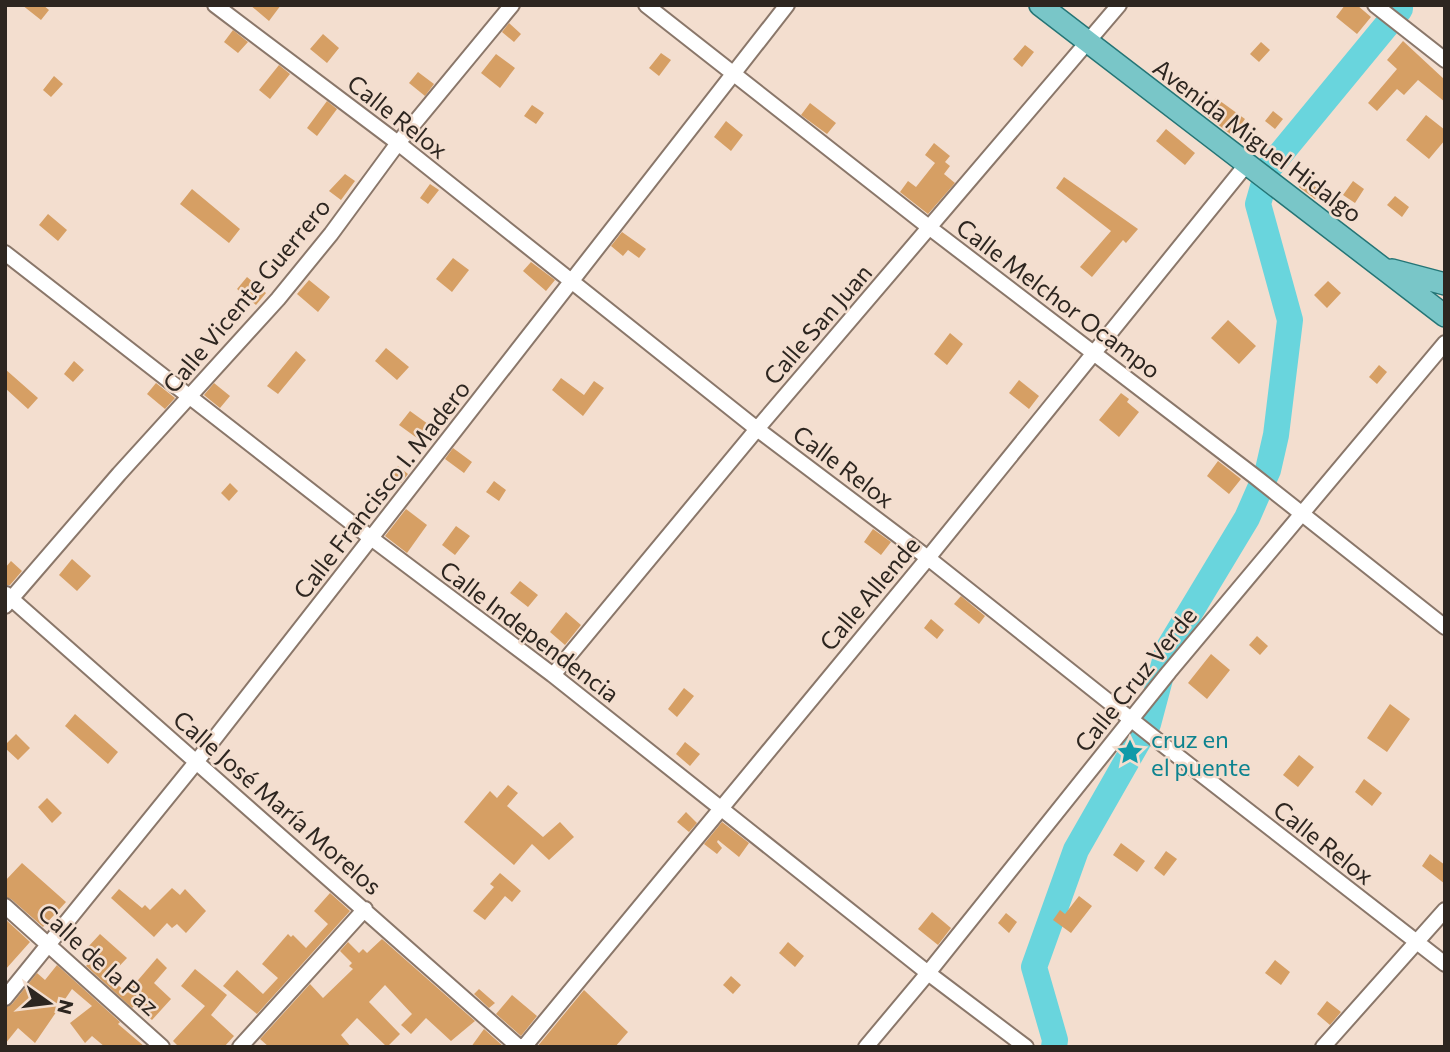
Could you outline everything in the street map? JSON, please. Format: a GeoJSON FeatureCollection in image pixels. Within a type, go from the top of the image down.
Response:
{"type":"FeatureCollection","features":[{"type":"Feature","properties":{"kind":"main road","name":"Avenida Miguel Hidalgo"},"geometry":{"type":"LineString","coordinates":[[1041,5],[1445,316]]}},
{"type":"Feature","properties":{"kind":"main road"},"geometry":{"type":"LineString","coordinates":[[1383,267],[1445,284]]}},
{"type":"Feature","properties":{"kind":"street","name":"Calle Relox"},"geometry":{"type":"LineString","coordinates":[[215,5],[398,143],[757,429],[928,558],[1445,964]]}},
{"type":"Feature","properties":{"kind":"street","name":"Calle Vicente Guerrero"},"geometry":{"type":"LineString","coordinates":[[7,599],[287,288],[331,234],[398,143],[512,5]]}},
{"type":"Feature","properties":{"kind":"street","name":"Calle Melchor Ocampo"},"geometry":{"type":"LineString","coordinates":[[646,5],[1445,627]]}},
{"type":"Feature","properties":{"kind":"street","name":"Calle Francisco I. Madero"},"geometry":{"type":"LineString","coordinates":[[5,998],[197,761],[787,5]]}},
{"type":"Feature","properties":{"kind":"street","name":"Calle San Juan"},"geometry":{"type":"LineString","coordinates":[[553,675],[757,429],[1119,5]]}},
{"type":"Feature","properties":{"kind":"street"},"geometry":{"type":"LineString","coordinates":[[1375,5],[1445,60]]}},
{"type":"Feature","properties":{"kind":"street","name":"Calle Allende"},"geometry":{"type":"LineString","coordinates":[[521,1047],[1251,169]]}},
{"type":"Feature","properties":{"kind":"street","name":"Calle Independencia"},"geometry":{"type":"LineString","coordinates":[[5,253],[371,538],[553,675],[928,973],[1026,1047]]}},
{"type":"Feature","properties":{"kind":"street","name":"Calle Cruz Verde"},"geometry":{"type":"LineString","coordinates":[[866,1047],[1034,838],[1138,724],[1144,704],[1169,672],[1445,344]]}},
{"type":"Feature","properties":{"kind":"street","name":"Calle José María Morelos"},"geometry":{"type":"LineString","coordinates":[[7,599],[197,761],[521,1047]]}},
{"type":"Feature","properties":{"kind":"street","name":"Calle de la Paz"},"geometry":{"type":"LineString","coordinates":[[5,906],[162,1047]]}},
{"type":"Feature","properties":{"kind":"street"},"geometry":{"type":"LineString","coordinates":[[240,1047],[365,909]]}},
{"type":"Feature","properties":{"kind":"street"},"geometry":{"type":"LineString","coordinates":[[1324,1047],[1445,910]]}},
{"type":"Feature","properties":{"kind":"building"},"geometry":{"type":"Polygon","coordinates":[[[22,5],[43,5],[49,10],[41,20],[22,5]]]}},
{"type":"Feature","properties":{"kind":"building"},"geometry":{"type":"Polygon","coordinates":[[[250,5],[281,5],[269,21],[250,5]]]}},
{"type":"Feature","properties":{"kind":"building"},"geometry":{"type":"Polygon","coordinates":[[[1345,5],[1357,5],[1371,17],[1357,34],[1336,17],[1345,5]]]}},
{"type":"Feature","properties":{"kind":"building"},"geometry":{"type":"Polygon","coordinates":[[[509,23],[521,34],[514,42],[502,32],[509,23]]]}},
{"type":"Feature","properties":{"kind":"building"},"geometry":{"type":"Polygon","coordinates":[[[233,30],[248,42],[238,53],[224,42],[233,30]]]}},
{"type":"Feature","properties":{"kind":"building"},"geometry":{"type":"Polygon","coordinates":[[[323,34],[339,48],[327,63],[310,49],[323,34]]]}},
{"type":"Feature","properties":{"kind":"building"},"geometry":{"type":"Polygon","coordinates":[[[1403,41],[1445,80],[1445,102],[1418,80],[1404,95],[1397,89],[1377,111],[1368,103],[1397,69],[1387,60],[1403,41]]]}},
{"type":"Feature","properties":{"kind":"building"},"geometry":{"type":"Polygon","coordinates":[[[1261,42],[1270,50],[1259,62],[1250,54],[1261,42]]]}},
{"type":"Feature","properties":{"kind":"building"},"geometry":{"type":"Polygon","coordinates":[[[1025,45],[1034,52],[1022,67],[1013,59],[1025,45]]]}},
{"type":"Feature","properties":{"kind":"building"},"geometry":{"type":"Polygon","coordinates":[[[661,53],[671,60],[659,76],[649,68],[661,53]]]}},
{"type":"Feature","properties":{"kind":"building"},"geometry":{"type":"Polygon","coordinates":[[[496,54],[515,68],[500,88],[481,73],[496,54]]]}},
{"type":"Feature","properties":{"kind":"building"},"geometry":{"type":"Polygon","coordinates":[[[279,65],[290,74],[270,99],[259,90],[279,65]]]}},
{"type":"Feature","properties":{"kind":"building"},"geometry":{"type":"Polygon","coordinates":[[[418,72],[434,84],[425,96],[409,83],[418,72]]]}},
{"type":"Feature","properties":{"kind":"building"},"geometry":{"type":"Polygon","coordinates":[[[54,76],[63,84],[51,97],[43,90],[54,76]]]}},
{"type":"Feature","properties":{"kind":"building"},"geometry":{"type":"Polygon","coordinates":[[[1216,98],[1245,119],[1233,136],[1204,114],[1216,98]]]}},
{"type":"Feature","properties":{"kind":"building"},"geometry":{"type":"Polygon","coordinates":[[[327,101],[337,109],[317,136],[307,128],[327,101]]]}},
{"type":"Feature","properties":{"kind":"building"},"geometry":{"type":"Polygon","coordinates":[[[810,103],[836,123],[827,134],[801,115],[810,103]]]}},
{"type":"Feature","properties":{"kind":"building"},"geometry":{"type":"Polygon","coordinates":[[[532,105],[544,113],[536,124],[524,116],[532,105]]]}},
{"type":"Feature","properties":{"kind":"building"},"geometry":{"type":"Polygon","coordinates":[[[1273,111],[1283,119],[1275,129],[1265,121],[1273,111]]]}},
{"type":"Feature","properties":{"kind":"building"},"geometry":{"type":"Polygon","coordinates":[[[1426,115],[1445,130],[1445,140],[1429,159],[1406,140],[1426,115]]]}},
{"type":"Feature","properties":{"kind":"building"},"geometry":{"type":"Polygon","coordinates":[[[726,121],[743,135],[731,151],[714,137],[726,121]]]}},
{"type":"Feature","properties":{"kind":"building"},"geometry":{"type":"Polygon","coordinates":[[[1166,129],[1195,153],[1185,165],[1156,141],[1166,129]]]}},
{"type":"Feature","properties":{"kind":"building"},"geometry":{"type":"Polygon","coordinates":[[[934,143],[950,156],[945,162],[950,166],[944,174],[955,183],[928,214],[900,192],[908,181],[916,187],[935,163],[925,155],[934,143]]]}},
{"type":"Feature","properties":{"kind":"building"},"geometry":{"type":"Polygon","coordinates":[[[345,174],[355,181],[341,200],[329,191],[345,174]]]}},
{"type":"Feature","properties":{"kind":"building"},"geometry":{"type":"Polygon","coordinates":[[[1064,177],[1138,229],[1126,243],[1123,240],[1092,277],[1080,267],[1111,231],[1056,188],[1064,177]]]}},
{"type":"Feature","properties":{"kind":"building"},"geometry":{"type":"Polygon","coordinates":[[[1305,179],[1321,191],[1315,199],[1299,187],[1305,179]]]}},
{"type":"Feature","properties":{"kind":"building"},"geometry":{"type":"Polygon","coordinates":[[[1353,181],[1364,189],[1355,203],[1343,195],[1353,181]]]}},
{"type":"Feature","properties":{"kind":"building"},"geometry":{"type":"Polygon","coordinates":[[[430,184],[439,190],[428,204],[420,198],[430,184]]]}},
{"type":"Feature","properties":{"kind":"building"},"geometry":{"type":"Polygon","coordinates":[[[192,189],[240,229],[229,243],[180,204],[192,189]]]}},
{"type":"Feature","properties":{"kind":"building"},"geometry":{"type":"Polygon","coordinates":[[[1395,196],[1409,207],[1402,217],[1387,205],[1395,196]]]}},
{"type":"Feature","properties":{"kind":"building"},"geometry":{"type":"Polygon","coordinates":[[[48,214],[67,230],[58,241],[39,225],[48,214]]]}},
{"type":"Feature","properties":{"kind":"building"},"geometry":{"type":"Polygon","coordinates":[[[622,232],[646,249],[639,258],[628,250],[623,256],[611,246],[622,232]]]}},
{"type":"Feature","properties":{"kind":"building"},"geometry":{"type":"Polygon","coordinates":[[[453,258],[469,270],[452,292],[436,279],[453,258]]]}},
{"type":"Feature","properties":{"kind":"building"},"geometry":{"type":"Polygon","coordinates":[[[531,262],[555,280],[546,291],[523,271],[531,262]]]}},
{"type":"Feature","properties":{"kind":"building"},"geometry":{"type":"Polygon","coordinates":[[[247,277],[266,293],[256,305],[237,289],[247,277]]]}},
{"type":"Feature","properties":{"kind":"building"},"geometry":{"type":"Polygon","coordinates":[[[309,280],[330,297],[318,312],[297,294],[309,280]]]}},
{"type":"Feature","properties":{"kind":"building"},"geometry":{"type":"Polygon","coordinates":[[[1328,281],[1341,293],[1327,308],[1314,295],[1328,281]]]}},
{"type":"Feature","properties":{"kind":"building"},"geometry":{"type":"Polygon","coordinates":[[[1228,320],[1256,346],[1239,364],[1211,338],[1228,320]]]}},
{"type":"Feature","properties":{"kind":"building"},"geometry":{"type":"Polygon","coordinates":[[[950,333],[963,344],[947,365],[934,354],[950,333]]]}},
{"type":"Feature","properties":{"kind":"building"},"geometry":{"type":"Polygon","coordinates":[[[386,348],[409,367],[397,380],[375,361],[386,348]]]}},
{"type":"Feature","properties":{"kind":"building"},"geometry":{"type":"Polygon","coordinates":[[[296,351],[306,360],[278,394],[267,386],[296,351]]]}},
{"type":"Feature","properties":{"kind":"building"},"geometry":{"type":"Polygon","coordinates":[[[74,361],[84,370],[73,382],[64,374],[74,361]]]}},
{"type":"Feature","properties":{"kind":"building"},"geometry":{"type":"Polygon","coordinates":[[[1379,365],[1387,372],[1377,384],[1369,377],[1379,365]]]}},
{"type":"Feature","properties":{"kind":"building"},"geometry":{"type":"Polygon","coordinates":[[[5,369],[38,398],[28,409],[5,388],[5,369]]]}},
{"type":"Feature","properties":{"kind":"building"},"geometry":{"type":"Polygon","coordinates":[[[561,378],[584,395],[594,381],[604,388],[583,416],[552,390],[561,378]]]}},
{"type":"Feature","properties":{"kind":"building"},"geometry":{"type":"Polygon","coordinates":[[[1019,380],[1039,396],[1029,409],[1009,393],[1019,380]]]}},
{"type":"Feature","properties":{"kind":"building"},"geometry":{"type":"Polygon","coordinates":[[[156,383],[175,398],[165,409],[147,394],[156,383]]]}},
{"type":"Feature","properties":{"kind":"building"},"geometry":{"type":"Polygon","coordinates":[[[214,383],[230,396],[220,408],[204,395],[214,383]]]}},
{"type":"Feature","properties":{"kind":"building"},"geometry":{"type":"Polygon","coordinates":[[[1121,393],[1139,412],[1119,437],[1099,420],[1121,393]]]}},
{"type":"Feature","properties":{"kind":"building"},"geometry":{"type":"Polygon","coordinates":[[[410,411],[428,424],[417,438],[399,425],[410,411]]]}},
{"type":"Feature","properties":{"kind":"building"},"geometry":{"type":"Polygon","coordinates":[[[453,448],[472,462],[464,473],[445,459],[453,448]]]}},
{"type":"Feature","properties":{"kind":"building"},"geometry":{"type":"Polygon","coordinates":[[[1218,461],[1241,479],[1229,494],[1207,476],[1218,461]]]}},
{"type":"Feature","properties":{"kind":"building"},"geometry":{"type":"Polygon","coordinates":[[[398,466],[408,474],[401,483],[390,475],[398,466]]]}},
{"type":"Feature","properties":{"kind":"building"},"geometry":{"type":"Polygon","coordinates":[[[494,481],[506,490],[499,501],[486,492],[494,481]]]}},
{"type":"Feature","properties":{"kind":"building"},"geometry":{"type":"Polygon","coordinates":[[[230,483],[238,491],[229,501],[221,493],[230,483]]]}},
{"type":"Feature","properties":{"kind":"building"},"geometry":{"type":"Polygon","coordinates":[[[406,509],[427,525],[407,553],[385,536],[406,509]]]}},
{"type":"Feature","properties":{"kind":"building"},"geometry":{"type":"Polygon","coordinates":[[[456,526],[470,536],[455,555],[442,545],[456,526]]]}},
{"type":"Feature","properties":{"kind":"building"},"geometry":{"type":"Polygon","coordinates":[[[873,529],[891,542],[881,555],[864,542],[873,529]]]}},
{"type":"Feature","properties":{"kind":"building"},"geometry":{"type":"Polygon","coordinates":[[[72,559],[91,576],[77,591],[59,575],[72,559]]]}},
{"type":"Feature","properties":{"kind":"building"},"geometry":{"type":"Polygon","coordinates":[[[11,561],[22,571],[10,585],[5,585],[5,568],[11,561]]]}},
{"type":"Feature","properties":{"kind":"building"},"geometry":{"type":"Polygon","coordinates":[[[520,581],[538,595],[528,607],[510,593],[520,581]]]}},
{"type":"Feature","properties":{"kind":"building"},"geometry":{"type":"Polygon","coordinates":[[[961,596],[985,616],[979,624],[954,604],[961,596]]]}},
{"type":"Feature","properties":{"kind":"building"},"geometry":{"type":"Polygon","coordinates":[[[566,612],[581,625],[565,645],[550,632],[566,612]]]}},
{"type":"Feature","properties":{"kind":"building"},"geometry":{"type":"Polygon","coordinates":[[[931,619],[944,630],[937,639],[924,628],[931,619]]]}},
{"type":"Feature","properties":{"kind":"building"},"geometry":{"type":"Polygon","coordinates":[[[1257,636],[1268,646],[1260,655],[1249,645],[1257,636]]]}},
{"type":"Feature","properties":{"kind":"building"},"geometry":{"type":"Polygon","coordinates":[[[1211,654],[1230,670],[1207,699],[1188,683],[1211,654]]]}},
{"type":"Feature","properties":{"kind":"building"},"geometry":{"type":"Polygon","coordinates":[[[684,688],[694,696],[677,717],[668,709],[684,688]]]}},
{"type":"Feature","properties":{"kind":"building"},"geometry":{"type":"Polygon","coordinates":[[[1390,704],[1410,719],[1387,752],[1367,738],[1390,704]]]}},
{"type":"Feature","properties":{"kind":"building"},"geometry":{"type":"Polygon","coordinates":[[[75,714],[118,752],[108,764],[65,726],[75,714]]]}},
{"type":"Feature","properties":{"kind":"building"},"geometry":{"type":"Polygon","coordinates":[[[16,734],[30,748],[18,760],[5,748],[16,734]]]}},
{"type":"Feature","properties":{"kind":"building"},"geometry":{"type":"Polygon","coordinates":[[[685,742],[700,754],[690,766],[676,754],[685,742]]]}},
{"type":"Feature","properties":{"kind":"building"},"geometry":{"type":"Polygon","coordinates":[[[1299,755],[1314,767],[1298,787],[1283,775],[1299,755]]]}},
{"type":"Feature","properties":{"kind":"building"},"geometry":{"type":"Polygon","coordinates":[[[1364,779],[1382,793],[1372,806],[1355,792],[1364,779]]]}},
{"type":"Feature","properties":{"kind":"building"},"geometry":{"type":"Polygon","coordinates":[[[508,785],[518,793],[507,806],[543,837],[560,822],[574,837],[549,860],[532,844],[514,865],[464,822],[490,791],[497,798],[508,785]]]}},
{"type":"Feature","properties":{"kind":"building"},"geometry":{"type":"Polygon","coordinates":[[[47,798],[62,813],[52,823],[38,807],[47,798]]]}},
{"type":"Feature","properties":{"kind":"building"},"geometry":{"type":"Polygon","coordinates":[[[686,812],[697,823],[689,832],[677,822],[686,812]]]}},
{"type":"Feature","properties":{"kind":"building"},"geometry":{"type":"Polygon","coordinates":[[[722,822],[749,843],[739,857],[718,840],[722,848],[717,854],[704,844],[722,822]]]}},
{"type":"Feature","properties":{"kind":"building"},"geometry":{"type":"Polygon","coordinates":[[[1121,843],[1145,861],[1137,872],[1113,855],[1121,843]]]}},
{"type":"Feature","properties":{"kind":"building"},"geometry":{"type":"Polygon","coordinates":[[[1166,851],[1177,859],[1164,876],[1154,868],[1166,851]]]}},
{"type":"Feature","properties":{"kind":"building"},"geometry":{"type":"Polygon","coordinates":[[[1430,854],[1445,865],[1445,884],[1422,866],[1430,854]]]}},
{"type":"Feature","properties":{"kind":"building"},"geometry":{"type":"Polygon","coordinates":[[[22,863],[66,902],[43,927],[11,899],[5,897],[5,881],[22,863]]]}},
{"type":"Feature","properties":{"kind":"building"},"geometry":{"type":"Polygon","coordinates":[[[500,873],[521,891],[512,902],[505,896],[485,920],[473,911],[494,887],[490,884],[500,873]]]}},
{"type":"Feature","properties":{"kind":"building"},"geometry":{"type":"Polygon","coordinates":[[[172,888],[180,895],[185,889],[206,911],[186,933],[177,924],[172,928],[167,923],[154,937],[111,898],[119,889],[142,908],[145,905],[150,910],[172,888]]]}},
{"type":"Feature","properties":{"kind":"building"},"geometry":{"type":"Polygon","coordinates":[[[330,893],[350,911],[257,1014],[223,986],[237,970],[263,994],[278,978],[262,964],[288,934],[291,937],[293,935],[306,948],[328,924],[314,911],[330,893]]]}},
{"type":"Feature","properties":{"kind":"building"},"geometry":{"type":"Polygon","coordinates":[[[1079,896],[1092,906],[1071,933],[1053,920],[1060,910],[1065,914],[1079,896]]]}},
{"type":"Feature","properties":{"kind":"building"},"geometry":{"type":"Polygon","coordinates":[[[932,912],[951,928],[938,945],[918,929],[932,912]]]}},
{"type":"Feature","properties":{"kind":"building"},"geometry":{"type":"Polygon","coordinates":[[[1006,913],[1017,922],[1009,933],[998,923],[1006,913]]]}},
{"type":"Feature","properties":{"kind":"building"},"geometry":{"type":"Polygon","coordinates":[[[5,919],[30,942],[5,970],[5,919]]]}},
{"type":"Feature","properties":{"kind":"building"},"geometry":{"type":"Polygon","coordinates":[[[100,934],[127,958],[109,977],[127,993],[157,958],[167,968],[154,983],[171,999],[152,1020],[135,1005],[132,1008],[86,966],[96,955],[88,947],[100,934]]]}},
{"type":"Feature","properties":{"kind":"building"},"geometry":{"type":"Polygon","coordinates":[[[382,939],[475,1021],[451,1041],[426,1018],[411,1034],[401,1025],[412,1014],[385,985],[369,1002],[400,1034],[387,1047],[357,1018],[341,1035],[351,1047],[269,1047],[260,1039],[310,984],[323,998],[353,969],[349,966],[352,963],[340,951],[348,942],[359,953],[363,949],[367,953],[382,939]]]}},
{"type":"Feature","properties":{"kind":"building"},"geometry":{"type":"Polygon","coordinates":[[[788,942],[804,956],[795,967],[779,953],[788,942]]]}},
{"type":"Feature","properties":{"kind":"building"},"geometry":{"type":"Polygon","coordinates":[[[1275,960],[1290,972],[1281,985],[1265,973],[1275,960]]]}},
{"type":"Feature","properties":{"kind":"building"},"geometry":{"type":"Polygon","coordinates":[[[57,965],[145,1047],[105,1047],[92,1036],[85,1043],[70,1023],[92,1006],[72,989],[35,1043],[18,1028],[5,1044],[5,1007],[12,1004],[37,973],[45,980],[57,965]]]}},
{"type":"Feature","properties":{"kind":"building"},"geometry":{"type":"Polygon","coordinates":[[[195,969],[227,995],[211,1015],[234,1036],[224,1047],[179,1047],[173,1041],[205,1006],[181,986],[195,969]]]}},
{"type":"Feature","properties":{"kind":"building"},"geometry":{"type":"Polygon","coordinates":[[[731,976],[741,985],[733,994],[723,985],[731,976]]]}},
{"type":"Feature","properties":{"kind":"building"},"geometry":{"type":"Polygon","coordinates":[[[479,989],[495,1003],[489,1008],[474,994],[479,989]]]}},
{"type":"Feature","properties":{"kind":"building"},"geometry":{"type":"Polygon","coordinates":[[[584,990],[628,1032],[615,1047],[537,1047],[584,990]]]}},
{"type":"Feature","properties":{"kind":"building"},"geometry":{"type":"Polygon","coordinates":[[[512,995],[537,1016],[521,1036],[496,1014],[512,995]]]}},
{"type":"Feature","properties":{"kind":"building"},"geometry":{"type":"Polygon","coordinates":[[[1327,1001],[1341,1012],[1330,1025],[1317,1014],[1327,1001]]]}},
{"type":"Feature","properties":{"kind":"building"},"geometry":{"type":"Polygon","coordinates":[[[484,1029],[504,1047],[471,1047],[484,1029]]]}},
{"type":"Feature","properties":{"kind":"waterway"},"geometry":{"type":"LineString","coordinates":[[1054,1047],[1055,1040],[1034,967],[1076,850],[1148,724],[1168,649],[1247,518],[1268,470],[1276,435],[1290,320],[1258,204],[1268,169],[1400,9],[1400,5]]}},
{"type":"Feature","properties":{"kind":"place","name":"cruz en el puente"},"geometry":{"type":"Point","coordinates":[1130,752]}}]}
